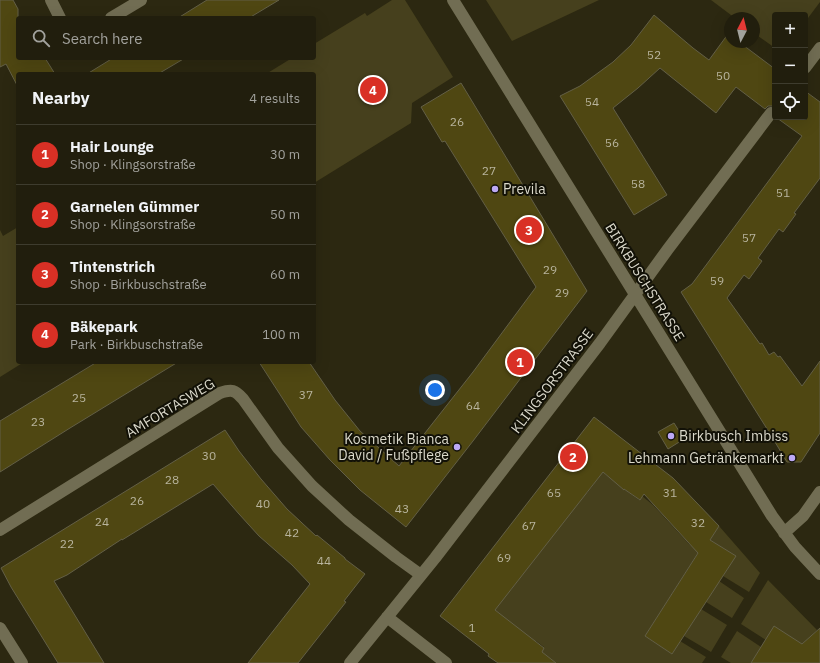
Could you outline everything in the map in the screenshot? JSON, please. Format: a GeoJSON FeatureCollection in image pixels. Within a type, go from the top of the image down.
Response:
{"type":"FeatureCollection","features":[{"type":"Feature","properties":{"kind":"street"},"geometry":{"type":"LineString","coordinates":[[51,0],[59,16]]}},
{"type":"Feature","properties":{"kind":"street"},"geometry":{"type":"LineString","coordinates":[[114,16],[141,0]]}},
{"type":"Feature","properties":{"kind":"street","name":"BIRKBUSCHSTRASSE"},"geometry":{"type":"LineString","coordinates":[[453,0],[772,516],[795,547],[820,574]]}},
{"type":"Feature","properties":{"kind":"street"},"geometry":{"type":"LineString","coordinates":[[808,64],[820,48]]}},
{"type":"Feature","properties":{"kind":"street","name":"KLINGSORSTRASSE"},"geometry":{"type":"LineString","coordinates":[[350,663],[421,575],[600,343],[668,249],[771,113]]}},
{"type":"Feature","properties":{"kind":"street","name":"AMFORTASWEG"},"geometry":{"type":"LineString","coordinates":[[0,530],[220,394],[233,390],[243,399],[278,448],[312,486],[349,520],[421,575]]}},
{"type":"Feature","properties":{"kind":"street"},"geometry":{"type":"LineString","coordinates":[[784,533],[803,516],[820,492]]}},
{"type":"Feature","properties":{"kind":"street"},"geometry":{"type":"LineString","coordinates":[[387,617],[446,663]]}},
{"type":"Feature","properties":{"kind":"street"},"geometry":{"type":"LineString","coordinates":[[0,628],[22,663]]}},
{"type":"Feature","properties":{"kind":"shaded area"},"geometry":{"type":"Polygon","coordinates":[[[392,0],[405,0],[453,77],[412,103],[411,123],[316,182],[316,72],[269,72],[289,60],[316,60],[316,43],[365,13],[367,16],[392,0]]]}},
{"type":"Feature","properties":{"kind":"shaded area"},"geometry":{"type":"Polygon","coordinates":[[[486,0],[599,0],[512,41],[486,0]]]}},
{"type":"Feature","properties":{"kind":"shaded area"},"geometry":{"type":"Polygon","coordinates":[[[711,0],[820,0],[808,18],[808,12],[772,12],[772,46],[760,37],[760,12],[727,12],[711,0]]]}},
{"type":"Feature","properties":{"kind":"shaded area"},"geometry":{"type":"Polygon","coordinates":[[[16,228],[16,364],[21,364],[0,377],[0,230],[3,236],[16,228]]]}},
{"type":"Feature","properties":{"kind":"shaded area"},"geometry":{"type":"Polygon","coordinates":[[[599,467],[623,489],[639,500],[642,496],[653,505],[689,544],[699,551],[645,636],[672,654],[680,641],[706,657],[702,663],[556,663],[541,652],[544,647],[491,610],[511,590],[518,580],[517,578],[594,484],[590,482],[599,467]]]}},
{"type":"Feature","properties":{"kind":"shaded area"},"geometry":{"type":"Polygon","coordinates":[[[719,526],[760,573],[749,592],[723,576],[735,556],[710,540],[719,526]]]}},
{"type":"Feature","properties":{"kind":"shaded area"},"geometry":{"type":"Polygon","coordinates":[[[768,580],[817,630],[801,646],[766,640],[741,624],[768,580]]]}},
{"type":"Feature","properties":{"kind":"shaded area"},"geometry":{"type":"Polygon","coordinates":[[[719,581],[744,598],[732,618],[706,602],[719,581]]]}},
{"type":"Feature","properties":{"kind":"shaded area"},"geometry":{"type":"Polygon","coordinates":[[[701,609],[727,625],[711,652],[684,636],[701,609]]]}},
{"type":"Feature","properties":{"kind":"shaded area"},"geometry":{"type":"Polygon","coordinates":[[[737,631],[761,647],[751,663],[731,663],[721,657],[737,631]]]}},
{"type":"Feature","properties":{"kind":"building"},"geometry":{"type":"Polygon","coordinates":[[[0,0],[13,0],[18,9],[18,16],[16,16],[16,60],[46,60],[54,72],[16,72],[16,83],[6,64],[0,67],[0,0]]]}},
{"type":"Feature","properties":{"kind":"building"},"geometry":{"type":"Polygon","coordinates":[[[207,0],[279,0],[252,16],[181,16],[207,0]]]}},
{"type":"Feature","properties":{"kind":"building"},"geometry":{"type":"Polygon","coordinates":[[[654,15],[709,60],[724,39],[724,48],[747,48],[772,67],[772,106],[768,106],[765,109],[736,87],[716,113],[660,68],[613,108],[667,195],[634,215],[560,96],[580,86],[613,62],[631,45],[654,15]]]}},
{"type":"Feature","properties":{"kind":"building"},"geometry":{"type":"Polygon","coordinates":[[[110,60],[182,60],[161,72],[90,72],[110,60]]]}},
{"type":"Feature","properties":{"kind":"building"},"geometry":{"type":"Polygon","coordinates":[[[461,83],[587,291],[406,527],[360,490],[330,460],[301,427],[260,364],[310,364],[335,400],[360,431],[399,466],[473,372],[536,287],[445,141],[442,142],[421,107],[461,83]]]}},
{"type":"Feature","properties":{"kind":"building"},"geometry":{"type":"Polygon","coordinates":[[[808,93],[820,102],[820,178],[794,213],[796,214],[783,232],[779,229],[758,258],[762,261],[749,279],[744,275],[727,298],[760,344],[762,343],[769,355],[774,352],[778,357],[780,356],[802,386],[820,361],[820,433],[801,462],[787,462],[681,292],[692,284],[802,136],[780,120],[808,120],[808,93]]]}},
{"type":"Feature","properties":{"kind":"building"},"geometry":{"type":"Polygon","coordinates":[[[94,364],[175,364],[0,472],[0,421],[94,364]]]}},
{"type":"Feature","properties":{"kind":"building"},"geometry":{"type":"Polygon","coordinates":[[[594,417],[673,478],[719,526],[710,540],[736,556],[672,654],[645,636],[698,553],[644,494],[640,500],[624,490],[603,472],[495,610],[544,648],[542,652],[556,663],[498,663],[488,656],[489,654],[440,616],[594,417]]]}},
{"type":"Feature","properties":{"kind":"building","name":"Birkbusch Imbiss"},"geometry":{"type":"Polygon","coordinates":[[[674,423],[684,439],[668,449],[658,432],[674,423]]]}},
{"type":"Feature","properties":{"kind":"building"},"geometry":{"type":"Polygon","coordinates":[[[225,430],[239,451],[287,509],[316,536],[317,535],[365,574],[344,601],[346,602],[298,663],[248,663],[310,584],[292,565],[259,536],[213,484],[122,539],[67,575],[54,581],[104,663],[58,663],[11,587],[1,568],[225,430]]]}},
{"type":"Feature","properties":{"kind":"building"},"geometry":{"type":"Polygon","coordinates":[[[774,626],[802,644],[820,628],[820,663],[751,663],[774,626]]]}},
{"type":"Feature","properties":{"kind":"place","name":"Bäkepark"},"geometry":{"type":"Point","coordinates":[373,90]}},
{"type":"Feature","properties":{"kind":"place","name":"Previla"},"geometry":{"type":"Point","coordinates":[495,189]}},
{"type":"Feature","properties":{"kind":"place","name":"Tintenstrich"},"geometry":{"type":"Point","coordinates":[529,230]}},
{"type":"Feature","properties":{"kind":"place","name":"Hair Lounge"},"geometry":{"type":"Point","coordinates":[520,362]}},
{"type":"Feature","properties":{"kind":"place","name":"Birkbusch Imbiss"},"geometry":{"type":"Point","coordinates":[671,436]}},
{"type":"Feature","properties":{"kind":"place","name":"Kosmetik Bianca David / Fußpflege"},"geometry":{"type":"Point","coordinates":[457,447]}},
{"type":"Feature","properties":{"kind":"place","name":"Garnelen Gümmer"},"geometry":{"type":"Point","coordinates":[573,457]}},
{"type":"Feature","properties":{"kind":"place","name":"Lehmann Getränkemarkt"},"geometry":{"type":"Point","coordinates":[792,458]}}]}
